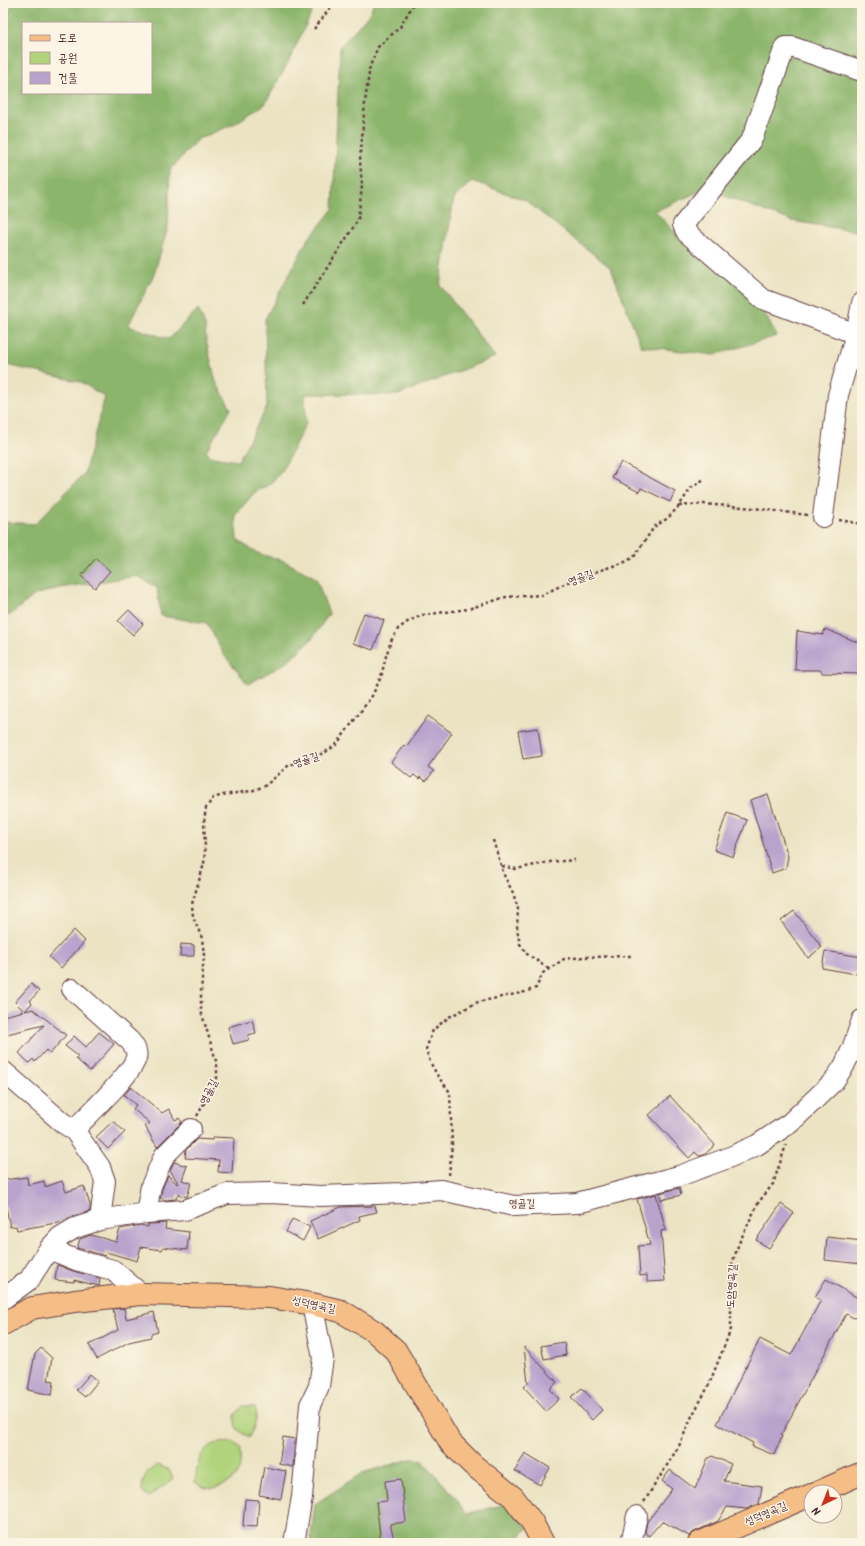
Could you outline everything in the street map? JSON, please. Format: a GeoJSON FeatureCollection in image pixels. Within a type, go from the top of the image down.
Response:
{"type":"FeatureCollection","features":[{"type":"Feature","properties":{"kind":"main road","name":"성덕영곡길"},"geometry":{"type":"LineString","coordinates":[[3,1324],[32,1308],[75,1301],[142,1294],[270,1297],[312,1304],[341,1311],[374,1331],[396,1351],[426,1399],[450,1442],[473,1465],[513,1497],[532,1522],[543,1543]]}},
{"type":"Feature","properties":{"kind":"main road"},"geometry":{"type":"LineString","coordinates":[[837,1484],[862,1473]]}},
{"type":"Feature","properties":{"kind":"main road","name":"성덕영곡길"},"geometry":{"type":"LineString","coordinates":[[699,1543],[803,1498]]}},
{"type":"Feature","properties":{"kind":"street"},"geometry":{"type":"LineString","coordinates":[[856,334],[763,298],[688,233],[683,225],[752,139],[785,47],[792,47],[862,71]]}},
{"type":"Feature","properties":{"kind":"street"},"geometry":{"type":"LineString","coordinates":[[823,518],[838,395],[856,334],[862,303]]}},
{"type":"Feature","properties":{"kind":"street"},"geometry":{"type":"LineString","coordinates":[[72,989],[130,1041],[136,1049],[137,1057],[129,1071],[74,1130]]}},
{"type":"Feature","properties":{"kind":"street"},"geometry":{"type":"LineString","coordinates":[[790,1123],[834,1080],[844,1066],[852,1049],[862,1020]]}},
{"type":"Feature","properties":{"kind":"street"},"geometry":{"type":"LineString","coordinates":[[3,1070],[63,1123],[74,1130],[100,1167],[105,1181],[100,1220]]}},
{"type":"Feature","properties":{"kind":"street","name":"영골길"},"geometry":{"type":"LineString","coordinates":[[3,1299],[29,1280],[49,1248],[60,1237],[75,1228],[100,1220],[146,1213],[185,1210],[227,1194],[271,1193],[320,1196],[403,1194],[441,1190],[514,1206],[577,1203],[679,1176],[728,1158],[757,1145],[790,1123]]}},
{"type":"Feature","properties":{"kind":"street"},"geometry":{"type":"LineString","coordinates":[[146,1213],[151,1186],[164,1156],[191,1129]]}},
{"type":"Feature","properties":{"kind":"street"},"geometry":{"type":"LineString","coordinates":[[49,1248],[76,1260],[113,1270],[142,1294]]}},
{"type":"Feature","properties":{"kind":"street"},"geometry":{"type":"LineString","coordinates":[[294,1543],[302,1497],[310,1405],[319,1386],[323,1358],[312,1304]]}},
{"type":"Feature","properties":{"kind":"street"},"geometry":{"type":"LineString","coordinates":[[631,1543],[637,1516]]}},
{"type":"Feature","properties":{"kind":"path"},"geometry":{"type":"LineString","coordinates":[[314,29],[334,3]]}},
{"type":"Feature","properties":{"kind":"path"},"geometry":{"type":"LineString","coordinates":[[303,305],[358,220],[362,186],[360,160],[370,66],[378,47],[400,27],[414,3]]}},
{"type":"Feature","properties":{"kind":"path","name":"영골길"},"geometry":{"type":"LineString","coordinates":[[191,1129],[217,1081],[217,1064],[201,1011],[204,955],[202,938],[193,917],[192,904],[204,864],[204,822],[206,808],[213,798],[251,791],[265,786],[288,766],[324,754],[336,745],[372,696],[382,678],[391,641],[398,629],[409,620],[423,615],[468,609],[506,597],[542,595],[574,579],[625,562],[634,557],[654,526],[668,518],[679,506],[691,488],[704,479]]}},
{"type":"Feature","properties":{"kind":"path"},"geometry":{"type":"LineString","coordinates":[[679,506],[704,504],[753,508],[862,524]]}},
{"type":"Feature","properties":{"kind":"path"},"geometry":{"type":"LineString","coordinates":[[493,840],[504,875],[513,893],[518,909],[517,929],[520,944],[527,954],[549,969]]}},
{"type":"Feature","properties":{"kind":"path"},"geometry":{"type":"LineString","coordinates":[[502,866],[516,869],[550,862],[575,860]]}},
{"type":"Feature","properties":{"kind":"path"},"geometry":{"type":"LineString","coordinates":[[441,1190],[449,1175],[452,1145],[450,1092],[438,1078],[430,1062],[426,1049],[433,1030],[449,1017],[478,1002],[525,992],[536,988],[543,973],[564,958],[584,956],[632,956]]}},
{"type":"Feature","properties":{"kind":"path","name":"도암영곡길"},"geometry":{"type":"LineString","coordinates":[[637,1516],[642,1505],[679,1446],[692,1416],[708,1387],[731,1329],[731,1267],[739,1243],[758,1203],[773,1184],[784,1153],[790,1123]]}},
{"type":"Feature","properties":{"kind":"green space"},"geometry":{"type":"Polygon","coordinates":[[[13,3],[316,3],[287,65],[265,104],[234,124],[198,139],[170,170],[168,227],[154,274],[128,326],[169,339],[198,309],[205,325],[206,340],[216,382],[231,409],[206,451],[212,457],[238,461],[267,407],[265,319],[307,241],[333,209],[340,47],[370,13],[374,3],[862,3],[862,232],[792,221],[705,189],[655,211],[687,245],[756,298],[777,336],[714,355],[641,346],[611,268],[525,200],[472,181],[454,198],[440,285],[495,357],[398,395],[305,394],[306,423],[282,471],[270,484],[254,493],[235,515],[237,540],[257,553],[284,561],[316,578],[329,614],[311,640],[284,664],[248,684],[224,655],[207,623],[161,616],[157,588],[138,576],[59,588],[35,595],[10,615],[3,616],[3,522],[35,524],[84,474],[105,397],[81,382],[3,364],[3,25],[13,3]]]}},
{"type":"Feature","properties":{"kind":"green space"},"geometry":{"type":"Polygon","coordinates":[[[243,1406],[255,1407],[256,1411],[253,1430],[249,1437],[237,1429],[235,1423],[235,1415],[243,1406]]]}},
{"type":"Feature","properties":{"kind":"green space"},"geometry":{"type":"Polygon","coordinates":[[[232,1442],[240,1447],[240,1468],[235,1477],[227,1483],[214,1488],[205,1488],[195,1482],[199,1460],[205,1450],[214,1444],[232,1442]]]}},
{"type":"Feature","properties":{"kind":"green space"},"geometry":{"type":"Polygon","coordinates":[[[414,1458],[423,1461],[456,1498],[466,1514],[510,1503],[528,1528],[515,1540],[517,1543],[310,1543],[315,1504],[362,1473],[414,1458]]]}},
{"type":"Feature","properties":{"kind":"green space"},"geometry":{"type":"Polygon","coordinates":[[[158,1465],[169,1470],[173,1479],[149,1497],[142,1491],[143,1482],[148,1472],[158,1465]]]}},
{"type":"Feature","properties":{"kind":"building"},"geometry":{"type":"Polygon","coordinates":[[[621,462],[675,491],[670,502],[641,488],[639,492],[612,478],[621,462]]]}},
{"type":"Feature","properties":{"kind":"building"},"geometry":{"type":"Polygon","coordinates":[[[96,558],[110,571],[95,588],[81,576],[96,558]]]}},
{"type":"Feature","properties":{"kind":"building"},"geometry":{"type":"Polygon","coordinates":[[[129,610],[143,624],[133,635],[118,621],[129,610]]]}},
{"type":"Feature","properties":{"kind":"building"},"geometry":{"type":"Polygon","coordinates":[[[364,613],[384,620],[373,650],[353,643],[364,613]]]}},
{"type":"Feature","properties":{"kind":"building"},"geometry":{"type":"Polygon","coordinates":[[[825,629],[862,644],[862,674],[822,673],[820,670],[795,670],[797,631],[823,635],[825,629]]]}},
{"type":"Feature","properties":{"kind":"building"},"geometry":{"type":"Polygon","coordinates":[[[428,716],[452,733],[428,767],[434,771],[426,781],[420,777],[419,779],[414,775],[411,778],[391,762],[404,745],[406,747],[428,716]]]}},
{"type":"Feature","properties":{"kind":"building"},"geometry":{"type":"Polygon","coordinates":[[[538,728],[542,756],[523,759],[518,731],[538,728]]]}},
{"type":"Feature","properties":{"kind":"building"},"geometry":{"type":"Polygon","coordinates":[[[768,794],[788,856],[786,868],[772,873],[750,800],[768,794]]]}},
{"type":"Feature","properties":{"kind":"building"},"geometry":{"type":"Polygon","coordinates":[[[727,813],[747,820],[733,857],[714,850],[727,813]]]}},
{"type":"Feature","properties":{"kind":"building"},"geometry":{"type":"Polygon","coordinates":[[[794,911],[822,947],[808,958],[781,921],[794,911]]]}},
{"type":"Feature","properties":{"kind":"building"},"geometry":{"type":"Polygon","coordinates":[[[74,930],[85,941],[61,968],[49,957],[74,930]]]}},
{"type":"Feature","properties":{"kind":"building"},"geometry":{"type":"Polygon","coordinates":[[[181,944],[194,945],[194,956],[180,956],[181,944]]]}},
{"type":"Feature","properties":{"kind":"building"},"geometry":{"type":"Polygon","coordinates":[[[825,951],[862,957],[862,975],[822,968],[825,951]]]}},
{"type":"Feature","properties":{"kind":"building"},"geometry":{"type":"Polygon","coordinates":[[[31,984],[39,991],[30,1001],[32,1003],[25,1011],[33,1009],[66,1035],[50,1054],[46,1050],[35,1062],[33,1059],[29,1063],[19,1053],[44,1025],[3,1035],[3,1016],[24,1011],[15,1002],[31,984]]]}},
{"type":"Feature","properties":{"kind":"building"},"geometry":{"type":"Polygon","coordinates":[[[252,1020],[256,1033],[248,1035],[249,1040],[233,1044],[228,1027],[252,1020]]]}},
{"type":"Feature","properties":{"kind":"building"},"geometry":{"type":"Polygon","coordinates":[[[99,1032],[114,1044],[90,1071],[76,1059],[78,1056],[65,1046],[74,1036],[86,1047],[99,1032]]]}},
{"type":"Feature","properties":{"kind":"building"},"geometry":{"type":"Polygon","coordinates":[[[131,1087],[162,1113],[169,1109],[175,1120],[179,1118],[182,1122],[157,1147],[145,1126],[150,1123],[133,1109],[136,1105],[124,1095],[131,1087]]]}},
{"type":"Feature","properties":{"kind":"building"},"geometry":{"type":"Polygon","coordinates":[[[670,1096],[715,1145],[704,1155],[699,1156],[695,1152],[689,1158],[649,1115],[670,1096]]]}},
{"type":"Feature","properties":{"kind":"building"},"geometry":{"type":"Polygon","coordinates":[[[113,1121],[125,1132],[108,1149],[96,1137],[113,1121]]]}},
{"type":"Feature","properties":{"kind":"building"},"geometry":{"type":"Polygon","coordinates":[[[213,1137],[234,1138],[232,1173],[218,1172],[219,1160],[185,1158],[186,1150],[197,1139],[212,1140],[213,1137]]]}},
{"type":"Feature","properties":{"kind":"building"},"geometry":{"type":"Polygon","coordinates":[[[174,1162],[187,1166],[182,1180],[191,1183],[187,1197],[178,1194],[176,1199],[166,1200],[160,1198],[168,1175],[177,1184],[178,1183],[170,1170],[174,1162]]]}},
{"type":"Feature","properties":{"kind":"building"},"geometry":{"type":"Polygon","coordinates":[[[27,1177],[28,1185],[44,1181],[45,1187],[62,1181],[66,1192],[84,1186],[90,1205],[90,1211],[56,1224],[17,1230],[16,1226],[10,1227],[6,1207],[3,1207],[3,1180],[27,1177]]]}},
{"type":"Feature","properties":{"kind":"building"},"geometry":{"type":"Polygon","coordinates":[[[679,1188],[681,1195],[661,1200],[659,1193],[679,1188]]]}},
{"type":"Feature","properties":{"kind":"building"},"geometry":{"type":"Polygon","coordinates":[[[656,1194],[666,1230],[661,1231],[665,1281],[647,1282],[647,1275],[640,1276],[638,1246],[650,1245],[637,1199],[656,1194]]]}},
{"type":"Feature","properties":{"kind":"building"},"geometry":{"type":"Polygon","coordinates":[[[781,1204],[794,1213],[769,1248],[756,1240],[781,1204]]]}},
{"type":"Feature","properties":{"kind":"building"},"geometry":{"type":"Polygon","coordinates":[[[375,1206],[377,1212],[359,1216],[360,1220],[318,1239],[310,1221],[341,1207],[375,1206]]]}},
{"type":"Feature","properties":{"kind":"building"},"geometry":{"type":"Polygon","coordinates":[[[292,1219],[310,1227],[303,1241],[286,1232],[292,1219]]]}},
{"type":"Feature","properties":{"kind":"building"},"geometry":{"type":"Polygon","coordinates":[[[166,1223],[165,1229],[189,1232],[187,1250],[163,1247],[162,1250],[141,1247],[137,1261],[106,1252],[105,1256],[77,1248],[80,1239],[91,1235],[116,1242],[120,1229],[141,1225],[148,1227],[148,1224],[166,1223]]]}},
{"type":"Feature","properties":{"kind":"building"},"geometry":{"type":"Polygon","coordinates":[[[827,1237],[862,1241],[862,1264],[825,1260],[827,1237]]]}},
{"type":"Feature","properties":{"kind":"building"},"geometry":{"type":"Polygon","coordinates":[[[57,1265],[100,1278],[99,1286],[74,1280],[74,1282],[55,1280],[57,1265]]]}},
{"type":"Feature","properties":{"kind":"building"},"geometry":{"type":"Polygon","coordinates":[[[826,1279],[856,1297],[862,1295],[862,1316],[854,1318],[846,1314],[781,1435],[782,1436],[774,1455],[752,1446],[753,1443],[717,1424],[760,1339],[791,1355],[821,1300],[815,1297],[826,1279]]]}},
{"type":"Feature","properties":{"kind":"building"},"geometry":{"type":"Polygon","coordinates":[[[124,1308],[126,1319],[154,1312],[158,1332],[151,1334],[151,1337],[129,1342],[97,1359],[89,1345],[118,1330],[113,1309],[124,1308]]]}},
{"type":"Feature","properties":{"kind":"building"},"geometry":{"type":"Polygon","coordinates":[[[564,1342],[566,1355],[544,1359],[541,1346],[564,1342]]]}},
{"type":"Feature","properties":{"kind":"building"},"geometry":{"type":"Polygon","coordinates":[[[524,1347],[557,1382],[550,1389],[559,1399],[546,1411],[524,1387],[528,1383],[524,1347]]]}},
{"type":"Feature","properties":{"kind":"building"},"geometry":{"type":"Polygon","coordinates":[[[41,1348],[52,1358],[48,1380],[54,1381],[52,1395],[28,1390],[35,1354],[41,1348]]]}},
{"type":"Feature","properties":{"kind":"building"},"geometry":{"type":"Polygon","coordinates":[[[90,1374],[98,1381],[85,1397],[76,1390],[90,1374]]]}},
{"type":"Feature","properties":{"kind":"building"},"geometry":{"type":"Polygon","coordinates":[[[582,1388],[602,1410],[592,1420],[571,1397],[582,1388]]]}},
{"type":"Feature","properties":{"kind":"building"},"geometry":{"type":"Polygon","coordinates":[[[283,1437],[295,1439],[293,1467],[279,1464],[283,1437]]]}},
{"type":"Feature","properties":{"kind":"building"},"geometry":{"type":"Polygon","coordinates":[[[525,1453],[550,1468],[540,1485],[515,1471],[525,1453]]]}},
{"type":"Feature","properties":{"kind":"building"},"geometry":{"type":"Polygon","coordinates":[[[712,1456],[731,1464],[724,1481],[762,1486],[759,1504],[746,1509],[727,1507],[718,1521],[694,1532],[689,1536],[662,1521],[649,1536],[645,1533],[647,1522],[672,1489],[662,1481],[670,1470],[695,1489],[708,1458],[712,1456]]]}},
{"type":"Feature","properties":{"kind":"building"},"geometry":{"type":"Polygon","coordinates":[[[264,1467],[286,1471],[281,1499],[259,1495],[264,1467]]]}},
{"type":"Feature","properties":{"kind":"building"},"geometry":{"type":"Polygon","coordinates":[[[401,1479],[406,1522],[390,1524],[395,1543],[381,1543],[376,1502],[387,1501],[385,1481],[401,1479]]]}},
{"type":"Feature","properties":{"kind":"building"},"geometry":{"type":"Polygon","coordinates":[[[245,1499],[259,1500],[257,1527],[243,1526],[245,1499]]]}}]}
